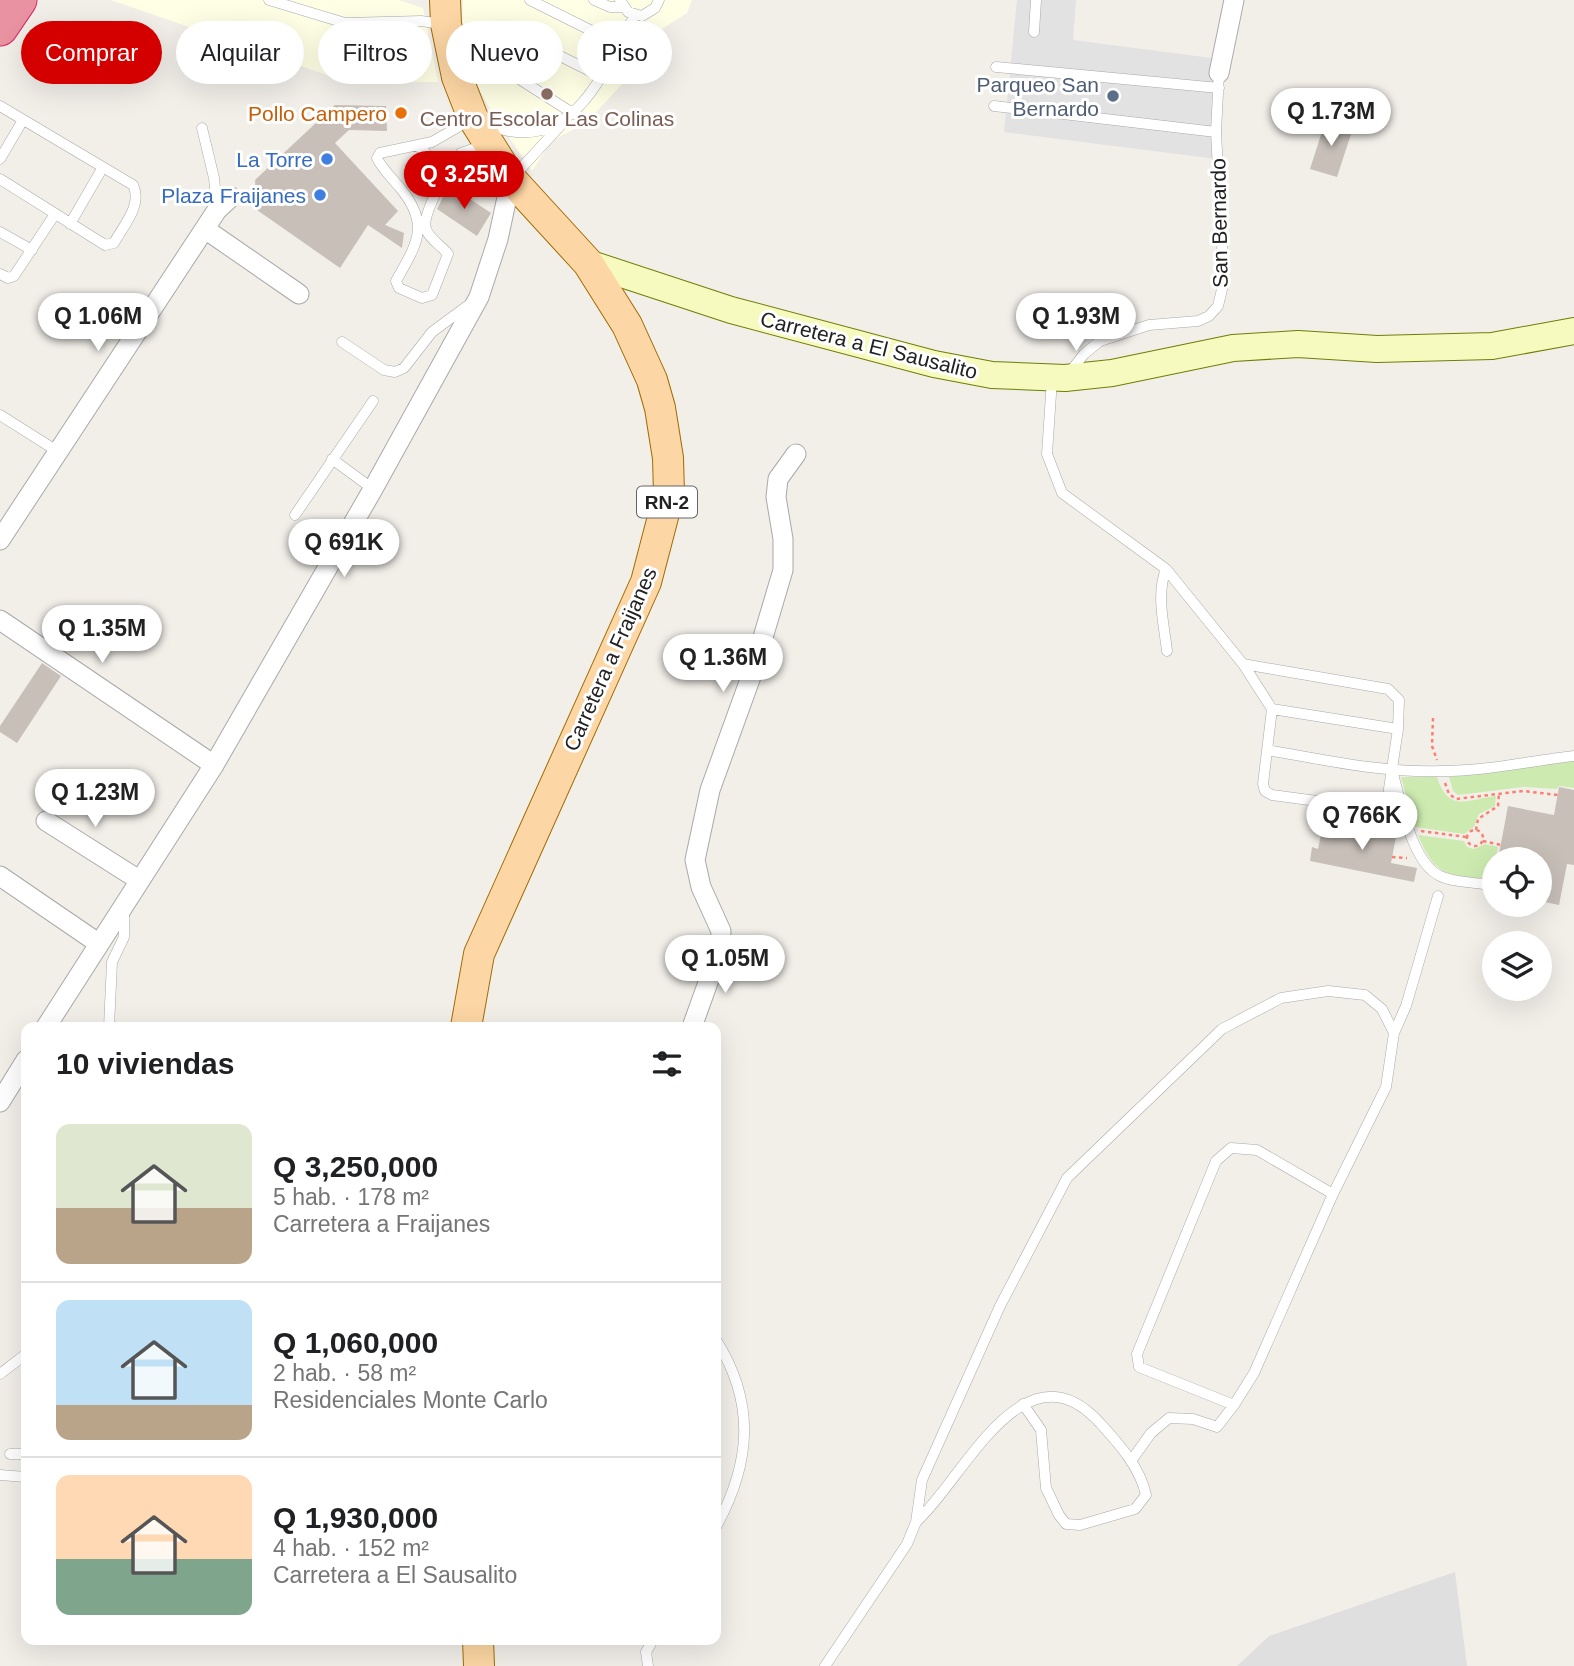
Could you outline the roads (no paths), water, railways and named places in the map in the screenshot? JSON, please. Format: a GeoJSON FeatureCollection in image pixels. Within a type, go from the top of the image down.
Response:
{"type":"FeatureCollection","features":[{"type":"Feature","properties":{"kind":"highway"},"geometry":{"type":"LineString","coordinates":[[0,29],[19,0]]}},
{"type":"Feature","properties":{"kind":"main road","name":"Carretera a Fraijanes"},"geometry":{"type":"LineString","coordinates":[[445,12],[457,77],[473,118],[511,179],[588,263],[626,325],[652,380],[660,408],[668,458],[669,494],[646,582],[479,954],[467,1022]]}},
{"type":"Feature","properties":{"kind":"main road"},"geometry":{"type":"LineString","coordinates":[[478,1645],[480,1666]]}},
{"type":"Feature","properties":{"kind":"street","name":"San Bernardo"},"geometry":{"type":"LineString","coordinates":[[1219,81],[1233,2]]}},
{"type":"Feature","properties":{"kind":"street"},"geometry":{"type":"LineString","coordinates":[[49,1022],[214,765],[373,489],[479,297],[498,239],[511,179]]}},
{"type":"Feature","properties":{"kind":"street"},"geometry":{"type":"LineString","coordinates":[[0,540],[224,203]]}},
{"type":"Feature","properties":{"kind":"street"},"geometry":{"type":"LineString","coordinates":[[205,229],[299,294]]}},
{"type":"Feature","properties":{"kind":"street","name":"Carretera a El Sausalito"},"geometry":{"type":"LineString","coordinates":[[588,263],[731,310],[934,364],[992,375],[1058,378],[1112,373],[1233,348],[1298,344],[1377,349],[1492,346],[1574,331]]}},
{"type":"Feature","properties":{"kind":"street"},"geometry":{"type":"LineString","coordinates":[[694,1022],[720,949],[721,931],[701,887],[695,860],[710,790],[752,671],[783,570],[778,479],[796,454]]}},
{"type":"Feature","properties":{"kind":"street"},"geometry":{"type":"LineString","coordinates":[[0,620],[214,765]]}},
{"type":"Feature","properties":{"kind":"street"},"geometry":{"type":"LineString","coordinates":[[46,821],[139,880]]}},
{"type":"Feature","properties":{"kind":"street"},"geometry":{"type":"LineString","coordinates":[[0,876],[98,943]]}},
{"type":"Feature","properties":{"kind":"street"},"geometry":{"type":"LineString","coordinates":[[0,1102],[21,1068]]}},
{"type":"Feature","properties":{"kind":"lane"},"geometry":{"type":"LineString","coordinates":[[270,0],[345,23],[421,21],[445,12]]}},
{"type":"Feature","properties":{"kind":"lane"},"geometry":{"type":"LineString","coordinates":[[530,0],[577,24]]}},
{"type":"Feature","properties":{"kind":"lane"},"geometry":{"type":"LineString","coordinates":[[594,0],[610,7],[621,3],[635,15],[650,13],[659,0]]}},
{"type":"Feature","properties":{"kind":"lane"},"geometry":{"type":"LineString","coordinates":[[1034,32],[1036,0]]}},
{"type":"Feature","properties":{"kind":"lane"},"geometry":{"type":"LineString","coordinates":[[631,21],[635,15]]}},
{"type":"Feature","properties":{"kind":"lane"},"geometry":{"type":"LineString","coordinates":[[574,114],[491,61],[486,44],[496,30],[508,30],[577,64]]}},
{"type":"Feature","properties":{"kind":"lane"},"geometry":{"type":"LineString","coordinates":[[996,67],[1219,81]]}},
{"type":"Feature","properties":{"kind":"lane","name":"San Bernardo"},"geometry":{"type":"LineString","coordinates":[[1058,378],[1100,341],[1149,325],[1198,321],[1209,316],[1218,306],[1224,281],[1216,132],[1219,81]]}},
{"type":"Feature","properties":{"kind":"lane"},"geometry":{"type":"LineString","coordinates":[[511,179],[574,114],[595,84]]}},
{"type":"Feature","properties":{"kind":"lane"},"geometry":{"type":"LineString","coordinates":[[0,106],[133,185],[137,193],[136,203],[114,243],[105,245],[0,178]]}},
{"type":"Feature","properties":{"kind":"lane"},"geometry":{"type":"LineString","coordinates":[[993,106],[1216,132]]}},
{"type":"Feature","properties":{"kind":"lane"},"geometry":{"type":"LineString","coordinates":[[489,144],[461,153],[425,220],[429,235],[447,252],[448,259],[432,295],[422,298],[399,288],[396,281],[416,245],[419,233],[416,212],[377,158],[380,153],[432,142],[473,118],[509,131],[533,132],[563,123]]}},
{"type":"Feature","properties":{"kind":"lane"},"geometry":{"type":"LineString","coordinates":[[0,159],[23,120]]}},
{"type":"Feature","properties":{"kind":"lane"},"geometry":{"type":"LineString","coordinates":[[202,128],[214,178],[224,203]]}},
{"type":"Feature","properties":{"kind":"lane"},"geometry":{"type":"LineString","coordinates":[[417,145],[448,174]]}},
{"type":"Feature","properties":{"kind":"lane"},"geometry":{"type":"LineString","coordinates":[[70,224],[103,167]]}},
{"type":"Feature","properties":{"kind":"lane"},"geometry":{"type":"LineString","coordinates":[[0,274],[8,278],[14,276],[55,214]]}},
{"type":"Feature","properties":{"kind":"lane"},"geometry":{"type":"LineString","coordinates":[[0,232],[32,250]]}},
{"type":"Feature","properties":{"kind":"lane"},"geometry":{"type":"LineString","coordinates":[[342,342],[384,370],[395,372],[404,368],[432,332],[479,297]]}},
{"type":"Feature","properties":{"kind":"lane"},"geometry":{"type":"LineString","coordinates":[[1058,378],[1047,454],[1051,471],[1062,492],[1167,569],[1243,664],[1272,709],[1262,784],[1265,791],[1272,795],[1377,809],[1387,802],[1398,729],[1399,699],[1388,689],[1243,664]]}},
{"type":"Feature","properties":{"kind":"lane"},"geometry":{"type":"LineString","coordinates":[[295,515],[373,401]]}},
{"type":"Feature","properties":{"kind":"lane"},"geometry":{"type":"LineString","coordinates":[[0,415],[57,451]]}},
{"type":"Feature","properties":{"kind":"lane"},"geometry":{"type":"LineString","coordinates":[[332,459],[373,489]]}},
{"type":"Feature","properties":{"kind":"lane"},"geometry":{"type":"LineString","coordinates":[[1167,569],[1163,578],[1161,605],[1167,651]]}},
{"type":"Feature","properties":{"kind":"lane"},"geometry":{"type":"LineString","coordinates":[[1272,709],[1398,729]]}},
{"type":"Feature","properties":{"kind":"lane"},"geometry":{"type":"LineString","coordinates":[[1267,750],[1392,770],[1441,771],[1483,769],[1574,756]]}},
{"type":"Feature","properties":{"kind":"lane"},"geometry":{"type":"LineString","coordinates":[[1392,770],[1409,830],[1420,855],[1440,877],[1482,884]]}},
{"type":"Feature","properties":{"kind":"lane"},"geometry":{"type":"LineString","coordinates":[[1131,1461],[1151,1433],[1169,1418],[1193,1419],[1217,1427],[1254,1373],[1333,1194],[1386,1087],[1394,1033],[1406,1006],[1438,896]]}},
{"type":"Feature","properties":{"kind":"lane"},"geometry":{"type":"LineString","coordinates":[[109,1022],[112,962],[124,937],[125,903]]}},
{"type":"Feature","properties":{"kind":"lane"},"geometry":{"type":"LineString","coordinates":[[825,1666],[906,1544],[916,1522],[922,1480],[1000,1306],[1067,1178],[1222,1029],[1281,998],[1328,991],[1365,995],[1382,1009],[1394,1033]]}},
{"type":"Feature","properties":{"kind":"lane"},"geometry":{"type":"LineString","coordinates":[[1234,1405],[1139,1367],[1138,1354],[1216,1161],[1231,1148],[1258,1150],[1333,1194]]}},
{"type":"Feature","properties":{"kind":"lane"},"geometry":{"type":"LineString","coordinates":[[721,1348],[740,1392],[745,1427],[743,1462],[736,1485],[721,1516]]}},
{"type":"Feature","properties":{"kind":"lane"},"geometry":{"type":"LineString","coordinates":[[0,1374],[21,1358]]}},
{"type":"Feature","properties":{"kind":"lane"},"geometry":{"type":"LineString","coordinates":[[916,1522],[929,1510],[972,1451],[1023,1404],[1042,1397],[1060,1396],[1084,1405],[1131,1461],[1143,1479],[1146,1495],[1135,1509],[1080,1525],[1066,1524],[1046,1488],[1041,1430],[1023,1404]]}},
{"type":"Feature","properties":{"kind":"lane"},"geometry":{"type":"LineString","coordinates":[[10,1454],[21,1454]]}},
{"type":"Feature","properties":{"kind":"lane"},"geometry":{"type":"LineString","coordinates":[[0,1475],[21,1477]]}},
{"type":"Feature","properties":{"kind":"lane"},"geometry":{"type":"LineString","coordinates":[[648,1666],[646,1651],[650,1645]]}},
{"type":"Feature","properties":{"kind":"place","name":"Centro Escolar Las Colinas"},"geometry":{"type":"Point","coordinates":[547,94]}},
{"type":"Feature","properties":{"kind":"place","name":"Parqueo San Bernardo"},"geometry":{"type":"Point","coordinates":[1113,96]}},
{"type":"Feature","properties":{"kind":"place","name":"Pollo Campero"},"geometry":{"type":"Point","coordinates":[401,113]}},
{"type":"Feature","properties":{"kind":"place","name":"La Torre"},"geometry":{"type":"Point","coordinates":[327,159]}},
{"type":"Feature","properties":{"kind":"place","name":"Plaza Fraijanes"},"geometry":{"type":"Point","coordinates":[320,195]}}]}
